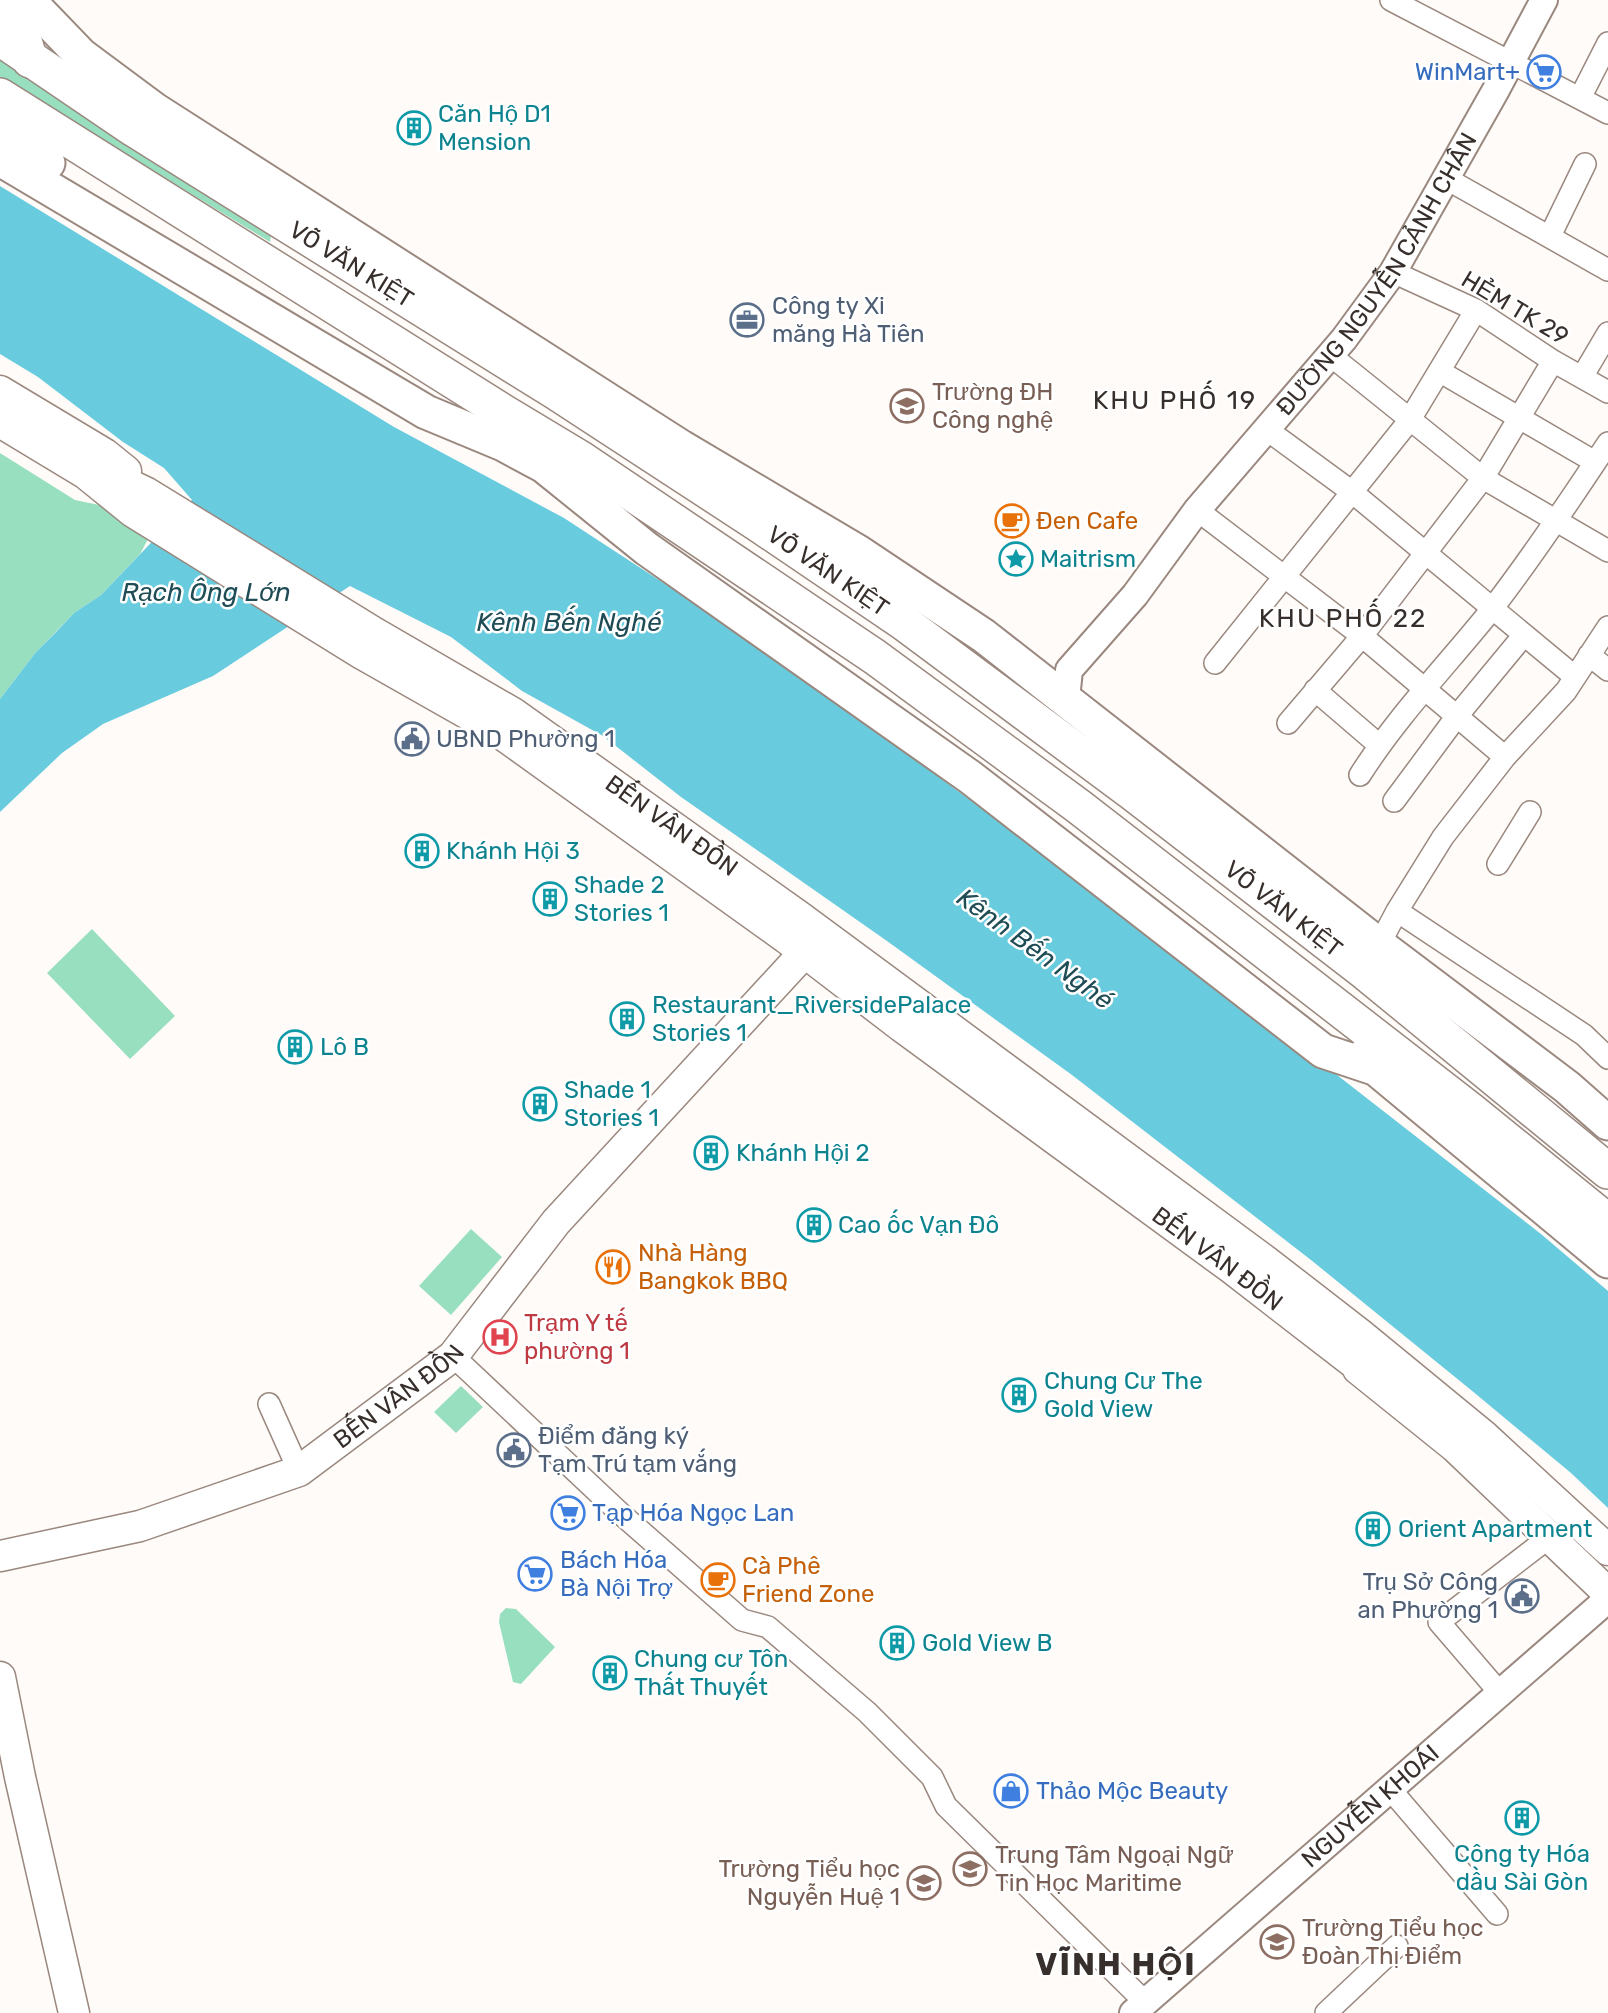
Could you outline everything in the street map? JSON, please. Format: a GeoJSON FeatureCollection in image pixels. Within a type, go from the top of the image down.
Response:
{"type":"FeatureCollection","features":[{"type":"Feature","properties":{"kind":"highway"},"geometry":{"type":"LineString","coordinates":[[11,0],[30,60]]}},
{"type":"Feature","properties":{"kind":"highway","name":"VÕ VĂN KIỆT"},"geometry":{"type":"LineString","coordinates":[[0,38],[134,129],[545,385],[903,622],[1133,793],[1364,972],[1608,1171]]}},
{"type":"Feature","properties":{"kind":"highway","name":"VÕ VĂN KIỆT"},"geometry":{"type":"LineString","coordinates":[[0,96],[503,428],[581,459],[875,657],[1078,806],[1459,1101],[1608,1222]]}},
{"type":"Feature","properties":{"kind":"main road","name":"VÕ VĂN KIỆT"},"geometry":{"type":"LineString","coordinates":[[28,0],[82,55],[155,110],[681,447],[909,584],[1037,676],[1068,685],[1379,945],[1567,1087],[1608,1123]]}},
{"type":"Feature","properties":{"kind":"main road"},"geometry":{"type":"LineString","coordinates":[[0,132],[189,249],[358,346],[451,404],[503,428]]}},
{"type":"Feature","properties":{"kind":"main road","name":"VÕ VĂN KIỆT"},"geometry":{"type":"LineString","coordinates":[[0,159],[426,412],[503,428],[544,466],[647,549],[970,777],[1324,1051],[1380,1070]]}},
{"type":"Feature","properties":{"kind":"main road"},"geometry":{"type":"LineString","coordinates":[[0,391],[105,454],[123,468],[151,510]]}},
{"type":"Feature","properties":{"kind":"main road"},"geometry":{"type":"LineString","coordinates":[[0,411],[92,467],[151,510]]}},
{"type":"Feature","properties":{"kind":"main road"},"geometry":{"type":"LineString","coordinates":[[0,422],[151,510]]}},
{"type":"Feature","properties":{"kind":"main road"},"geometry":{"type":"LineString","coordinates":[[0,443],[78,489],[151,510]]}},
{"type":"Feature","properties":{"kind":"main road","name":"VÕ VĂN KIỆT"},"geometry":{"type":"LineString","coordinates":[[581,459],[672,544],[1072,829],[1380,1070],[1608,1261]]}},
{"type":"Feature","properties":{"kind":"main road","name":"BẾN VÂN ĐỒN"},"geometry":{"type":"LineString","coordinates":[[151,510],[368,643],[504,722],[1266,1262],[1360,1334],[1483,1435],[1608,1549]]}},
{"type":"Feature","properties":{"kind":"main road","name":"BẾN VÂN ĐỒN"},"geometry":{"type":"LineString","coordinates":[[0,1556],[140,1526],[299,1471],[453,1356],[556,1222],[813,943]]}},
{"type":"Feature","properties":{"kind":"main road","name":"BẾN VÂN ĐỒN"},"geometry":{"type":"LineString","coordinates":[[813,943],[1359,1367],[1358,1369],[1455,1447],[1608,1593]]}},
{"type":"Feature","properties":{"kind":"main road"},"geometry":{"type":"LineString","coordinates":[[0,1677],[74,2013]]}},
{"type":"Feature","properties":{"kind":"street"},"geometry":{"type":"LineString","coordinates":[[1391,0],[1608,113]]}},
{"type":"Feature","properties":{"kind":"street","name":"ĐƯỜNG NGUYỄN CẢNH CHÂN"},"geometry":{"type":"LineString","coordinates":[[1068,685],[1197,510],[1345,339],[1393,272],[1511,64],[1544,0]]}},
{"type":"Feature","properties":{"kind":"street"},"geometry":{"type":"LineString","coordinates":[[1580,98],[1608,43]]}},
{"type":"Feature","properties":{"kind":"street"},"geometry":{"type":"LineString","coordinates":[[1550,236],[1585,164]]}},
{"type":"Feature","properties":{"kind":"street"},"geometry":{"type":"LineString","coordinates":[[1447,178],[1608,270]]}},
{"type":"Feature","properties":{"kind":"street","name":"HẺM TK 29"},"geometry":{"type":"LineString","coordinates":[[1393,272],[1476,310],[1553,361],[1608,392]]}},
{"type":"Feature","properties":{"kind":"street"},"geometry":{"type":"LineString","coordinates":[[1214,663],[1409,421],[1476,310]]}},
{"type":"Feature","properties":{"kind":"street"},"geometry":{"type":"LineString","coordinates":[[1582,377],[1608,333]]}},
{"type":"Feature","properties":{"kind":"street"},"geometry":{"type":"LineString","coordinates":[[1330,355],[1483,478],[1608,551]]}},
{"type":"Feature","properties":{"kind":"street"},"geometry":{"type":"LineString","coordinates":[[1288,723],[1362,636],[1483,478],[1553,361]]}},
{"type":"Feature","properties":{"kind":"street"},"geometry":{"type":"LineString","coordinates":[[1439,372],[1595,462]]}},
{"type":"Feature","properties":{"kind":"street"},"geometry":{"type":"LineString","coordinates":[[1266,429],[1352,492],[1574,676]]}},
{"type":"Feature","properties":{"kind":"street"},"geometry":{"type":"LineString","coordinates":[[1360,775],[1379,745],[1492,608],[1556,522],[1608,443]]}},
{"type":"Feature","properties":{"kind":"street"},"geometry":{"type":"LineString","coordinates":[[1197,510],[1362,636],[1505,757]]}},
{"type":"Feature","properties":{"kind":"street"},"geometry":{"type":"LineString","coordinates":[[1379,945],[1443,837],[1505,757],[1566,691],[1608,627]]}},
{"type":"Feature","properties":{"kind":"street"},"geometry":{"type":"LineString","coordinates":[[1394,801],[1457,716],[1524,635]]}},
{"type":"Feature","properties":{"kind":"street"},"geometry":{"type":"LineString","coordinates":[[1589,655],[1608,670]]}},
{"type":"Feature","properties":{"kind":"street"},"geometry":{"type":"LineString","coordinates":[[1315,690],[1379,745]]}},
{"type":"Feature","properties":{"kind":"street"},"geometry":{"type":"LineString","coordinates":[[1498,864],[1530,812]]}},
{"type":"Feature","properties":{"kind":"street"},"geometry":{"type":"LineString","coordinates":[[1397,911],[1584,1035],[1608,1058]]}},
{"type":"Feature","properties":{"kind":"street"},"geometry":{"type":"LineString","coordinates":[[453,1356],[620,1513],[743,1620],[768,1627],[867,1712],[932,1777],[946,1806],[1139,2008]]}},
{"type":"Feature","properties":{"kind":"street"},"geometry":{"type":"LineString","coordinates":[[269,1404],[299,1471]]}},
{"type":"Feature","properties":{"kind":"street"},"geometry":{"type":"LineString","coordinates":[[1500,1693],[1439,1622],[1551,1536]]}},
{"type":"Feature","properties":{"kind":"street","name":"NGUYỄN KHOÁI"},"geometry":{"type":"LineString","coordinates":[[1139,2008],[1608,1599]]}},
{"type":"Feature","properties":{"kind":"street"},"geometry":{"type":"LineString","coordinates":[[1390,1790],[1497,1914]]}},
{"type":"Feature","properties":{"kind":"street"},"geometry":{"type":"LineString","coordinates":[[1326,2013],[1397,1947]]}},
{"type":"Feature","properties":{"kind":"green space"},"geometry":{"type":"Polygon","coordinates":[[[0,58],[271,235],[270,242],[0,77],[0,58]]]}},
{"type":"Feature","properties":{"kind":"green space"},"geometry":{"type":"Polygon","coordinates":[[[0,453],[75,500],[133,512],[155,526],[140,554],[101,595],[74,613],[36,652],[0,699],[0,453]]]}},
{"type":"Feature","properties":{"kind":"green space"},"geometry":{"type":"Polygon","coordinates":[[[92,929],[175,1016],[130,1059],[47,973],[92,929]]]}},
{"type":"Feature","properties":{"kind":"green space"},"geometry":{"type":"Polygon","coordinates":[[[471,1229],[502,1257],[451,1315],[419,1286],[471,1229]]]}},
{"type":"Feature","properties":{"kind":"green space"},"geometry":{"type":"Polygon","coordinates":[[[461,1386],[483,1407],[456,1433],[434,1412],[461,1386]]]}},
{"type":"Feature","properties":{"kind":"green space"},"geometry":{"type":"Polygon","coordinates":[[[506,1608],[516,1609],[555,1647],[521,1684],[513,1682],[499,1622],[500,1614],[506,1608]]]}},
{"type":"Feature","properties":{"kind":"water","name":"Kênh Bến Nghé"},"geometry":{"type":"Polygon","coordinates":[[[0,186],[394,427],[564,518],[714,616],[893,743],[1246,1004],[1541,1234],[1608,1291],[1608,1508],[1571,1473],[1311,1260],[1072,1075],[681,797],[603,736],[522,691],[451,637],[350,586],[213,676],[103,724],[62,753],[0,812],[0,699],[36,652],[74,613],[101,595],[192,500],[164,468],[123,442],[38,377],[0,354],[0,186]]]}},
{"type":"Feature","properties":{"kind":"place","name":"WinMart+"},"geometry":{"type":"Point","coordinates":[1544,72]}},
{"type":"Feature","properties":{"kind":"place","name":"Căn Hộ D1 Mension"},"geometry":{"type":"Point","coordinates":[414,128]}},
{"type":"Feature","properties":{"kind":"place","name":"Công ty Xi măng Hà Tiên"},"geometry":{"type":"Point","coordinates":[747,320]}},
{"type":"Feature","properties":{"kind":"place","name":"Trường ĐH Công nghệ"},"geometry":{"type":"Point","coordinates":[907,406]}},
{"type":"Feature","properties":{"kind":"place","name":"Đen Cafe"},"geometry":{"type":"Point","coordinates":[1012,521]}},
{"type":"Feature","properties":{"kind":"place","name":"Maitrism"},"geometry":{"type":"Point","coordinates":[1016,559]}},
{"type":"Feature","properties":{"kind":"place","name":"UBND Phường 1"},"geometry":{"type":"Point","coordinates":[412,739]}},
{"type":"Feature","properties":{"kind":"place","name":"Khánh Hội 3"},"geometry":{"type":"Point","coordinates":[422,851]}},
{"type":"Feature","properties":{"kind":"place","name":"Shade 2 Stories 1"},"geometry":{"type":"Point","coordinates":[550,899]}},
{"type":"Feature","properties":{"kind":"place","name":"Restaurant_RiversidePalace Stories 1"},"geometry":{"type":"Point","coordinates":[627,1019]}},
{"type":"Feature","properties":{"kind":"place","name":"Lô B"},"geometry":{"type":"Point","coordinates":[295,1047]}},
{"type":"Feature","properties":{"kind":"place","name":"Shade 1 Stories 1"},"geometry":{"type":"Point","coordinates":[540,1104]}},
{"type":"Feature","properties":{"kind":"place","name":"Khánh Hội 2"},"geometry":{"type":"Point","coordinates":[711,1153]}},
{"type":"Feature","properties":{"kind":"place","name":"Cao ốc Vạn Đô"},"geometry":{"type":"Point","coordinates":[814,1225]}},
{"type":"Feature","properties":{"kind":"place","name":"Nhà Hàng Bangkok BBQ"},"geometry":{"type":"Point","coordinates":[613,1267]}},
{"type":"Feature","properties":{"kind":"place","name":"Trạm Y tế phường 1"},"geometry":{"type":"Point","coordinates":[500,1337]}},
{"type":"Feature","properties":{"kind":"place","name":"Chung Cư The Gold View"},"geometry":{"type":"Point","coordinates":[1019,1395]}},
{"type":"Feature","properties":{"kind":"place","name":"Điểm đăng ký Tạm Trú tạm vắng"},"geometry":{"type":"Point","coordinates":[514,1450]}},
{"type":"Feature","properties":{"kind":"place","name":"Tạp Hóa Ngọc Lan"},"geometry":{"type":"Point","coordinates":[568,1513]}},
{"type":"Feature","properties":{"kind":"place","name":"Orient Apartment"},"geometry":{"type":"Point","coordinates":[1373,1529]}},
{"type":"Feature","properties":{"kind":"place","name":"Bách Hóa Bà Nội Trợ"},"geometry":{"type":"Point","coordinates":[535,1574]}},
{"type":"Feature","properties":{"kind":"place","name":"Cà Phê Friend Zone"},"geometry":{"type":"Point","coordinates":[718,1580]}},
{"type":"Feature","properties":{"kind":"place","name":"Trụ Sở Công an Phường 1"},"geometry":{"type":"Point","coordinates":[1522,1596]}},
{"type":"Feature","properties":{"kind":"place","name":"Gold View B"},"geometry":{"type":"Point","coordinates":[897,1643]}},
{"type":"Feature","properties":{"kind":"place","name":"Chung cư Tôn Thất Thuyết"},"geometry":{"type":"Point","coordinates":[610,1673]}},
{"type":"Feature","properties":{"kind":"place","name":"Thảo Mộc Beauty"},"geometry":{"type":"Point","coordinates":[1011,1791]}},
{"type":"Feature","properties":{"kind":"place","name":"Công ty Hóa dầu Sài Gòn"},"geometry":{"type":"Point","coordinates":[1522,1818]}},
{"type":"Feature","properties":{"kind":"place","name":"Trung Tâm Ngoại Ngữ Tin Học Maritime"},"geometry":{"type":"Point","coordinates":[970,1869]}},
{"type":"Feature","properties":{"kind":"place","name":"Trường Tiểu học Nguyễn Huệ 1"},"geometry":{"type":"Point","coordinates":[924,1883]}},
{"type":"Feature","properties":{"kind":"place","name":"Trường Tiểu học Đoàn Thị Điểm"},"geometry":{"type":"Point","coordinates":[1277,1942]}},
{"type":"Feature","properties":{"kind":"district","name":"KHU PHỐ 19"},"geometry":{"type":"Point","coordinates":[1175,400]}},
{"type":"Feature","properties":{"kind":"district","name":"KHU PHỐ 22"},"geometry":{"type":"Point","coordinates":[1343,618]}},
{"type":"Feature","properties":{"kind":"district","name":"VĨNH HỘI"},"geometry":{"type":"Point","coordinates":[1116,1964]}},
{"type":"Feature","properties":{"kind":"water label","name":"Rạch Ông Lớn"},"geometry":{"type":"Point","coordinates":[206,592]}}]}
